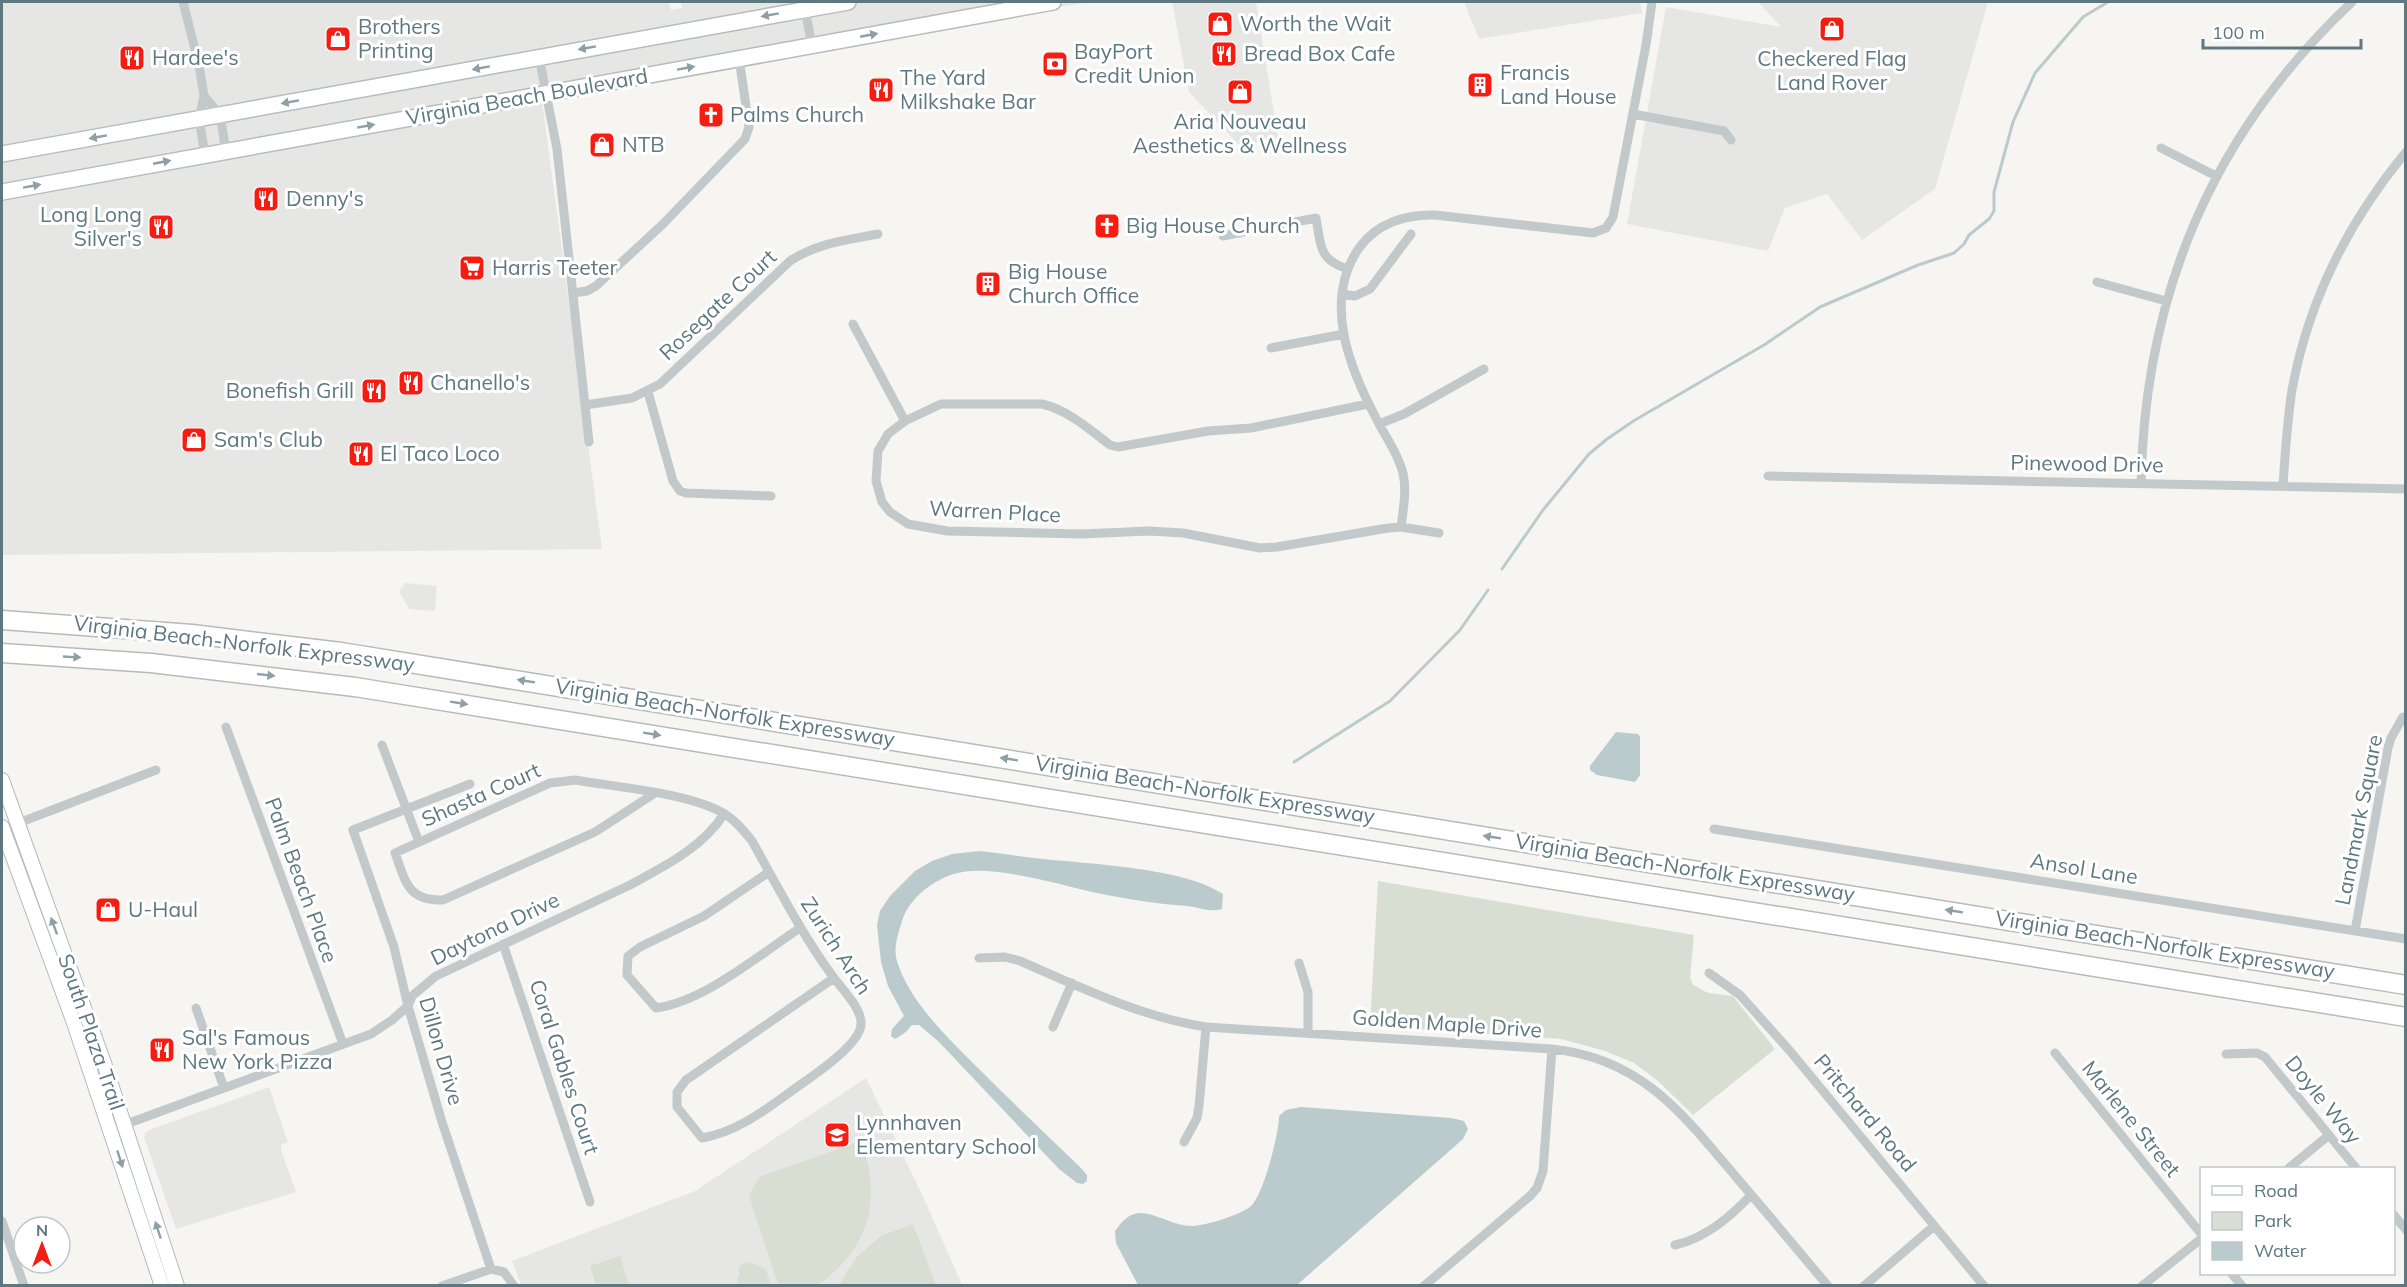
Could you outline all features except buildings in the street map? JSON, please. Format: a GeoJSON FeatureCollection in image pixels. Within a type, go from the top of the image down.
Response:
{"type":"FeatureCollection","features":[{"type":"Feature","properties":{"kind":"highway","name":"Virginia Beach-Norfolk Expressway"},"geometry":{"type":"LineString","coordinates":[[3,620],[192,634],[341,652],[2406,985]]}},
{"type":"Feature","properties":{"kind":"highway","name":"Virginia Beach-Norfolk Expressway"},"geometry":{"type":"LineString","coordinates":[[8,653],[151,663],[355,687],[2406,1017]]}},
{"type":"Feature","properties":{"kind":"main road","name":"Virginia Beach Boulevard"},"geometry":{"type":"LineString","coordinates":[[2,154],[848,2]]}},
{"type":"Feature","properties":{"kind":"main road","name":"Virginia Beach Boulevard"},"geometry":{"type":"LineString","coordinates":[[2,192],[1053,2]]}},
{"type":"Feature","properties":{"kind":"main road","name":"South Plaza Trail"},"geometry":{"type":"LineString","coordinates":[[2,780],[91,1027],[162,1286]]}},
{"type":"Feature","properties":{"kind":"main road","name":"South Plaza Trail"},"geometry":{"type":"LineString","coordinates":[[2,827],[73,1020],[177,1286]]}},
{"type":"Feature","properties":{"kind":"street"},"geometry":{"type":"LineString","coordinates":[[183,2],[199,65],[204,96],[199,119],[205,154]]}},
{"type":"Feature","properties":{"kind":"street"},"geometry":{"type":"LineString","coordinates":[[1401,528],[1404,502],[1403,474],[1392,443],[1368,404],[1357,378],[1344,334],[1342,294],[1353,257],[1371,236],[1395,220],[1412,216],[1435,215],[1593,233],[1606,228],[1613,217],[1634,114],[1652,2]]}},
{"type":"Feature","properties":{"kind":"street"},"geometry":{"type":"LineString","coordinates":[[2141,483],[2144,407],[2166,301],[2184,247],[2216,176],[2265,99],[2324,28],[2352,2]]}},
{"type":"Feature","properties":{"kind":"street"},"geometry":{"type":"LineString","coordinates":[[804,9],[812,46]]}},
{"type":"Feature","properties":{"kind":"street"},"geometry":{"type":"LineString","coordinates":[[539,57],[557,150],[589,442]]}},
{"type":"Feature","properties":{"kind":"street"},"geometry":{"type":"LineString","coordinates":[[573,293],[587,291],[596,286],[663,224],[745,139],[749,127],[739,58]]}},
{"type":"Feature","properties":{"kind":"street"},"geometry":{"type":"LineString","coordinates":[[204,96],[220,115],[226,151]]}},
{"type":"Feature","properties":{"kind":"street"},"geometry":{"type":"LineString","coordinates":[[1634,114],[1724,131],[1731,140]]}},
{"type":"Feature","properties":{"kind":"street"},"geometry":{"type":"LineString","coordinates":[[2161,148],[2216,176]]}},
{"type":"Feature","properties":{"kind":"street"},"geometry":{"type":"LineString","coordinates":[[2283,486],[2292,389],[2313,312],[2348,234],[2370,199],[2406,152]]}},
{"type":"Feature","properties":{"kind":"street"},"geometry":{"type":"LineString","coordinates":[[1223,236],[1316,218],[1326,258],[1335,265],[1348,269]]}},
{"type":"Feature","properties":{"kind":"street","name":"Rosegate Court"},"geometry":{"type":"LineString","coordinates":[[585,405],[632,398],[648,392],[664,381],[790,261],[812,248],[878,234]]}},
{"type":"Feature","properties":{"kind":"street"},"geometry":{"type":"LineString","coordinates":[[1342,294],[1355,296],[1370,289],[1411,234]]}},
{"type":"Feature","properties":{"kind":"street"},"geometry":{"type":"LineString","coordinates":[[2097,282],[2166,301]]}},
{"type":"Feature","properties":{"kind":"street"},"geometry":{"type":"LineString","coordinates":[[853,324],[904,421]]}},
{"type":"Feature","properties":{"kind":"street"},"geometry":{"type":"LineString","coordinates":[[1271,348],[1344,334]]}},
{"type":"Feature","properties":{"kind":"street"},"geometry":{"type":"LineString","coordinates":[[1379,424],[1404,414],[1484,369]]}},
{"type":"Feature","properties":{"kind":"street"},"geometry":{"type":"LineString","coordinates":[[648,392],[673,481],[680,491],[771,496]]}},
{"type":"Feature","properties":{"kind":"street","name":"Warren Place"},"geometry":{"type":"LineString","coordinates":[[1368,404],[1261,426],[1208,431],[1118,447],[1110,445],[1065,412],[1042,404],[940,404],[904,421],[888,434],[878,451],[876,466],[878,488],[882,502],[890,512],[908,524],[947,531],[1036,533],[1149,531],[1201,536],[1260,548],[1401,528],[1439,533]]}},
{"type":"Feature","properties":{"kind":"street","name":"Pinewood Drive"},"geometry":{"type":"LineString","coordinates":[[1768,476],[2406,489]]}},
{"type":"Feature","properties":{"kind":"street","name":"Landmark Square"},"geometry":{"type":"LineString","coordinates":[[2355,931],[2388,748],[2403,717]]}},
{"type":"Feature","properties":{"kind":"street","name":"Palm Beach Place"},"geometry":{"type":"LineString","coordinates":[[226,727],[343,1044]]}},
{"type":"Feature","properties":{"kind":"street"},"geometry":{"type":"LineString","coordinates":[[382,746],[419,842]]}},
{"type":"Feature","properties":{"kind":"street"},"geometry":{"type":"LineString","coordinates":[[16,824],[156,770]]}},
{"type":"Feature","properties":{"kind":"street","name":"Shasta Court"},"geometry":{"type":"LineString","coordinates":[[655,793],[595,832],[443,900],[426,900],[412,893],[395,853],[550,783],[562,780],[655,793],[699,803],[724,814]]}},
{"type":"Feature","properties":{"kind":"street","name":"Dillon Drive"},"geometry":{"type":"LineString","coordinates":[[470,784],[352,830],[394,947],[408,1006],[442,1122],[491,1269]]}},
{"type":"Feature","properties":{"kind":"street","name":"Daytona Drive"},"geometry":{"type":"LineString","coordinates":[[117,1128],[381,1029],[408,1006],[412,996],[436,976],[630,885],[661,868],[706,837],[724,814]]}},
{"type":"Feature","properties":{"kind":"street","name":"Zurich Arch"},"geometry":{"type":"LineString","coordinates":[[724,814],[752,841],[800,928],[834,978],[860,1017],[861,1024],[856,1039],[803,1083],[730,1131],[702,1138],[677,1107],[677,1092],[686,1080],[834,978]]}},
{"type":"Feature","properties":{"kind":"street","name":"Ansol Lane"},"geometry":{"type":"LineString","coordinates":[[1714,829],[2406,939]]}},
{"type":"Feature","properties":{"kind":"street"},"geometry":{"type":"LineString","coordinates":[[769,872],[704,916],[639,947],[628,956],[627,975],[656,1008],[686,1002],[800,928]]}},
{"type":"Feature","properties":{"kind":"street","name":"Coral Gables Court"},"geometry":{"type":"LineString","coordinates":[[503,944],[590,1202]]}},
{"type":"Feature","properties":{"kind":"street","name":"Golden Maple Drive"},"geometry":{"type":"LineString","coordinates":[[979,958],[1013,959],[1163,1019],[1206,1027],[1552,1048],[1593,1056],[1647,1083],[1681,1113],[1828,1286]]}},
{"type":"Feature","properties":{"kind":"street"},"geometry":{"type":"LineString","coordinates":[[1299,963],[1308,992],[1308,1033]]}},
{"type":"Feature","properties":{"kind":"street","name":"Pritchard Road"},"geometry":{"type":"LineString","coordinates":[[1709,973],[1740,995],[1790,1051],[1984,1286]]}},
{"type":"Feature","properties":{"kind":"street"},"geometry":{"type":"LineString","coordinates":[[1053,1027],[1072,983]]}},
{"type":"Feature","properties":{"kind":"street"},"geometry":{"type":"LineString","coordinates":[[196,1008],[224,1088]]}},
{"type":"Feature","properties":{"kind":"street"},"geometry":{"type":"LineString","coordinates":[[1184,1142],[1192,1131],[1198,1112],[1206,1027]]}},
{"type":"Feature","properties":{"kind":"street"},"geometry":{"type":"LineString","coordinates":[[1424,1286],[1530,1197],[1537,1188],[1543,1171],[1552,1048]]}},
{"type":"Feature","properties":{"kind":"street","name":"Marlene Street"},"geometry":{"type":"LineString","coordinates":[[2055,1053],[2200,1234]]}},
{"type":"Feature","properties":{"kind":"street","name":"Doyle Way"},"geometry":{"type":"LineString","coordinates":[[2226,1054],[2256,1053],[2265,1057],[2355,1167]]}},
{"type":"Feature","properties":{"kind":"street"},"geometry":{"type":"LineString","coordinates":[[2290,1167],[2329,1135]]}},
{"type":"Feature","properties":{"kind":"street"},"geometry":{"type":"LineString","coordinates":[[1675,1245],[1700,1238],[1721,1223],[1751,1195]]}},
{"type":"Feature","properties":{"kind":"street"},"geometry":{"type":"LineString","coordinates":[[2395,1216],[2406,1230]]}},
{"type":"Feature","properties":{"kind":"street"},"geometry":{"type":"LineString","coordinates":[[2,1221],[24,1286]]}},
{"type":"Feature","properties":{"kind":"street"},"geometry":{"type":"LineString","coordinates":[[1864,1286],[1934,1226]]}},
{"type":"Feature","properties":{"kind":"street"},"geometry":{"type":"LineString","coordinates":[[2142,1286],[2200,1239]]}},
{"type":"Feature","properties":{"kind":"street"},"geometry":{"type":"LineString","coordinates":[[442,1286],[491,1269],[504,1272],[514,1286]]}},
{"type":"Feature","properties":{"kind":"shaded area"},"geometry":{"type":"Polygon","coordinates":[[[2,2],[669,2],[671,10],[682,8],[681,2],[1092,2],[540,86],[602,549],[2,555],[2,2]]]}},
{"type":"Feature","properties":{"kind":"shaded area"},"geometry":{"type":"Polygon","coordinates":[[[1172,2],[1256,2],[1278,138],[1240,146],[1189,92],[1172,2]]]}},
{"type":"Feature","properties":{"kind":"shaded area"},"geometry":{"type":"Polygon","coordinates":[[[1464,2],[1640,2],[1642,13],[1479,39],[1464,2]]]}},
{"type":"Feature","properties":{"kind":"shaded area"},"geometry":{"type":"Polygon","coordinates":[[[1758,2],[1988,2],[1935,189],[1862,240],[1827,194],[1785,208],[1768,251],[1627,224],[1666,7],[1781,27],[1758,2]]]}},
{"type":"Feature","properties":{"kind":"shaded area"},"geometry":{"type":"Polygon","coordinates":[[[405,583],[437,586],[435,611],[409,609],[399,591],[405,583]]]}},
{"type":"Feature","properties":{"kind":"shaded area","name":"Lynnhaven Elementary School"},"geometry":{"type":"Polygon","coordinates":[[[866,1078],[926,1203],[962,1285],[521,1285],[512,1261],[695,1191],[866,1078]]]}},
{"type":"Feature","properties":{"kind":"shaded area"},"geometry":{"type":"Polygon","coordinates":[[[269,1087],[288,1142],[281,1145],[281,1150],[296,1192],[176,1229],[144,1137],[145,1133],[269,1087]]]}},
{"type":"Feature","properties":{"kind":"green space"},"geometry":{"type":"Polygon","coordinates":[[[1378,881],[1694,935],[1690,977],[1693,985],[1708,993],[1733,996],[1775,1049],[1693,1115],[1658,1081],[1634,1063],[1605,1051],[1561,1039],[1370,1026],[1378,881]]]}},
{"type":"Feature","properties":{"kind":"green space"},"geometry":{"type":"Polygon","coordinates":[[[860,1141],[870,1173],[871,1190],[867,1222],[861,1238],[841,1265],[823,1281],[811,1286],[778,1285],[749,1195],[759,1177],[860,1141]]]}},
{"type":"Feature","properties":{"kind":"green space"},"geometry":{"type":"Polygon","coordinates":[[[913,1224],[936,1285],[839,1285],[856,1258],[881,1236],[913,1224]]]}},
{"type":"Feature","properties":{"kind":"green space"},"geometry":{"type":"Polygon","coordinates":[[[620,1256],[629,1285],[596,1285],[590,1266],[620,1256]]]}},
{"type":"Feature","properties":{"kind":"green space"},"geometry":{"type":"Polygon","coordinates":[[[751,1262],[766,1270],[770,1282],[768,1285],[738,1285],[737,1280],[740,1274],[738,1269],[741,1264],[751,1262]]]}},
{"type":"Feature","properties":{"kind":"water"},"geometry":{"type":"Polygon","coordinates":[[[1616,732],[1638,734],[1640,737],[1640,775],[1635,782],[1597,775],[1590,770],[1590,766],[1616,732]]]}},
{"type":"Feature","properties":{"kind":"water"},"geometry":{"type":"Polygon","coordinates":[[[979,851],[1111,865],[1162,873],[1206,885],[1223,894],[1222,909],[1209,910],[1097,893],[1007,873],[972,871],[958,873],[932,884],[910,904],[905,913],[896,951],[897,961],[911,991],[933,1021],[958,1048],[1080,1167],[1087,1175],[1087,1181],[1083,1184],[1077,1183],[1059,1169],[939,1042],[919,1025],[912,1025],[895,1039],[891,1036],[892,1029],[904,1016],[888,986],[881,962],[877,925],[880,911],[890,896],[915,871],[932,861],[952,854],[979,851]]]}},
{"type":"Feature","properties":{"kind":"water"},"geometry":{"type":"Polygon","coordinates":[[[1301,1107],[1451,1118],[1464,1121],[1468,1129],[1463,1139],[1297,1285],[1138,1285],[1116,1243],[1115,1231],[1122,1222],[1131,1215],[1140,1213],[1193,1226],[1223,1219],[1250,1207],[1260,1191],[1269,1164],[1279,1116],[1286,1110],[1301,1107]]]}},
{"type":"Feature","properties":{"kind":"waterway"},"geometry":{"type":"LineString","coordinates":[[1502,569],[1543,510],[1589,454],[1607,439],[1635,420],[1764,345],[1820,307],[1918,265],[1954,253],[1964,244],[1969,235],[1989,219],[1994,211],[1994,192],[2013,122],[2035,73],[2083,17],[2108,2]]}},
{"type":"Feature","properties":{"kind":"waterway"},"geometry":{"type":"LineString","coordinates":[[1294,762],[1390,701],[1460,630],[1488,590]]}},
{"type":"Feature","properties":{"kind":"place","name":"Worth the Wait"},"geometry":{"type":"Point","coordinates":[1220,24]}},
{"type":"Feature","properties":{"kind":"place","name":"Checkered Flag Land Rover"},"geometry":{"type":"Point","coordinates":[1832,29]}},
{"type":"Feature","properties":{"kind":"place","name":"Brothers Printing"},"geometry":{"type":"Point","coordinates":[338,39]}},
{"type":"Feature","properties":{"kind":"place","name":"Bread Box Cafe"},"geometry":{"type":"Point","coordinates":[1224,54]}},
{"type":"Feature","properties":{"kind":"place","name":"Hardee's"},"geometry":{"type":"Point","coordinates":[132,58]}},
{"type":"Feature","properties":{"kind":"place","name":"BayPort Credit Union"},"geometry":{"type":"Point","coordinates":[1055,64]}},
{"type":"Feature","properties":{"kind":"place","name":"Francis Land House"},"geometry":{"type":"Point","coordinates":[1480,85]}},
{"type":"Feature","properties":{"kind":"place","name":"The Yard Milkshake Bar"},"geometry":{"type":"Point","coordinates":[881,90]}},
{"type":"Feature","properties":{"kind":"place","name":"Aria Nouveau Aesthetics & Wellness"},"geometry":{"type":"Point","coordinates":[1240,92]}},
{"type":"Feature","properties":{"kind":"place","name":"Palms Church"},"geometry":{"type":"Point","coordinates":[711,115]}},
{"type":"Feature","properties":{"kind":"place","name":"NTB"},"geometry":{"type":"Point","coordinates":[602,145]}},
{"type":"Feature","properties":{"kind":"place","name":"Denny's"},"geometry":{"type":"Point","coordinates":[266,199]}},
{"type":"Feature","properties":{"kind":"place","name":"Big House Church"},"geometry":{"type":"Point","coordinates":[1107,226]}},
{"type":"Feature","properties":{"kind":"place","name":"Long Long Silver's"},"geometry":{"type":"Point","coordinates":[161,227]}},
{"type":"Feature","properties":{"kind":"place","name":"Harris Teeter"},"geometry":{"type":"Point","coordinates":[472,268]}},
{"type":"Feature","properties":{"kind":"place","name":"Big House Church Office"},"geometry":{"type":"Point","coordinates":[988,284]}},
{"type":"Feature","properties":{"kind":"place","name":"Chanello's"},"geometry":{"type":"Point","coordinates":[411,383]}},
{"type":"Feature","properties":{"kind":"place","name":"Bonefish Grill"},"geometry":{"type":"Point","coordinates":[374,391]}},
{"type":"Feature","properties":{"kind":"place","name":"Sam's Club"},"geometry":{"type":"Point","coordinates":[194,440]}},
{"type":"Feature","properties":{"kind":"place","name":"El Taco Loco"},"geometry":{"type":"Point","coordinates":[361,454]}},
{"type":"Feature","properties":{"kind":"place","name":"U-Haul"},"geometry":{"type":"Point","coordinates":[108,910]}},
{"type":"Feature","properties":{"kind":"place","name":"Sal's Famous New York Pizza"},"geometry":{"type":"Point","coordinates":[162,1050]}},
{"type":"Feature","properties":{"kind":"place","name":"Lynnhaven Elementary School"},"geometry":{"type":"Point","coordinates":[837,1135]}}]}
